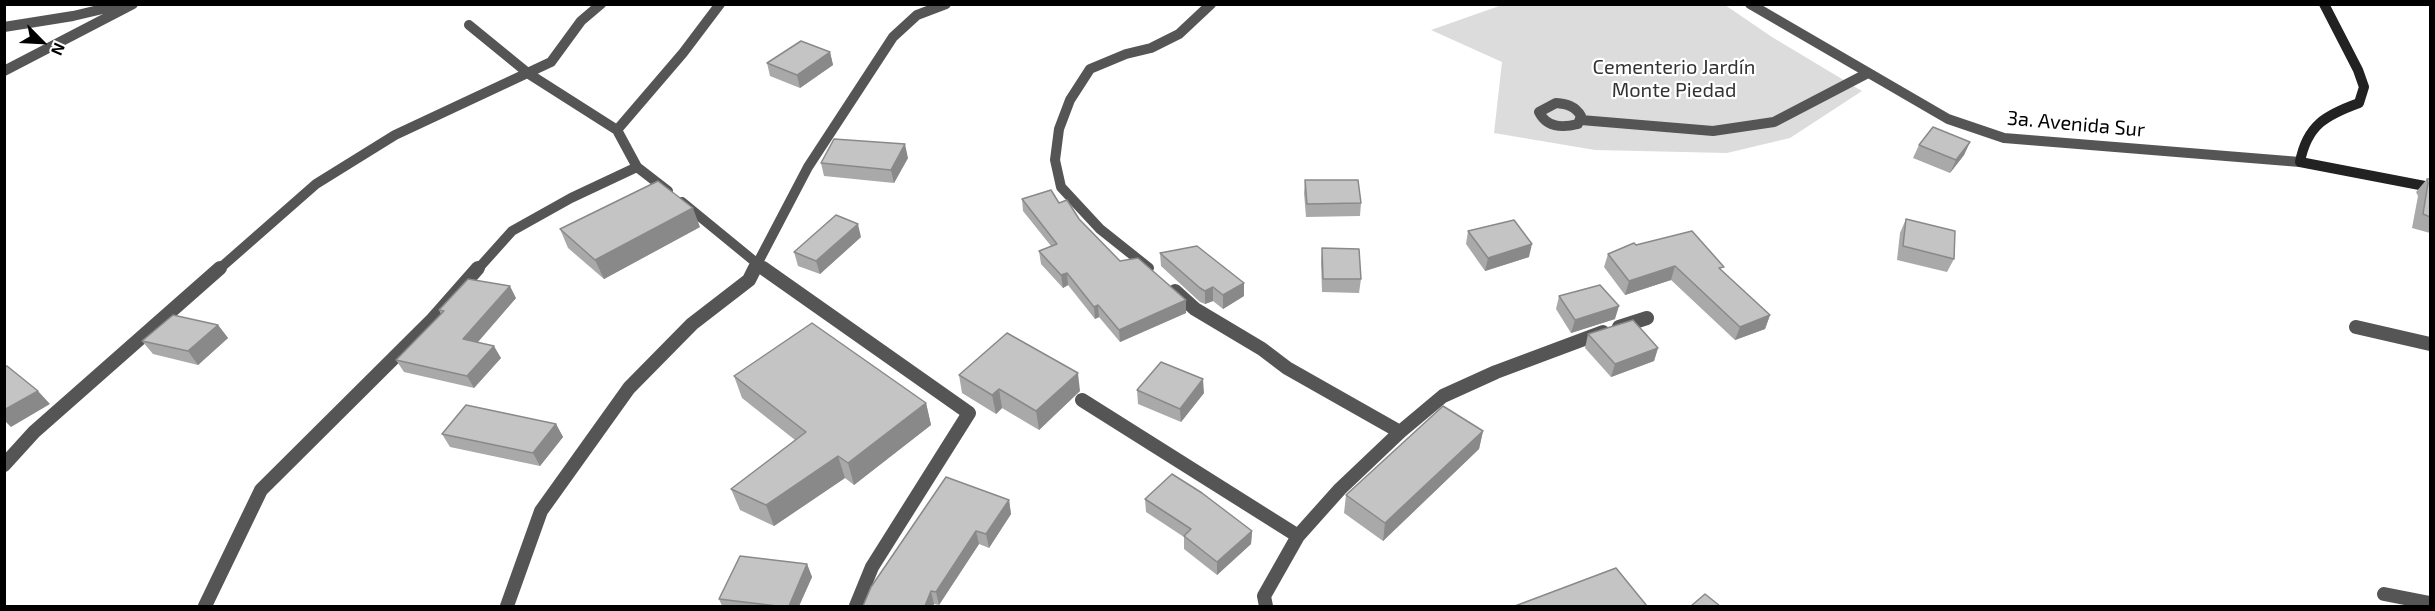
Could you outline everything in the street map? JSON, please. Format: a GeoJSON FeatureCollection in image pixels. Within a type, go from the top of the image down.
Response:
{"type":"FeatureCollection","features":[{"type":"Feature","properties":{"kind":"main road"},"geometry":{"type":"LineString","coordinates":[[2300,162],[2301,151],[2313,131],[2326,116],[2359,103],[2364,87],[2349,49],[2324,4]]}},
{"type":"Feature","properties":{"kind":"main road","name":"3a. Avenida Sur"},"geometry":{"type":"LineString","coordinates":[[2300,162],[2430,187]]}},
{"type":"Feature","properties":{"kind":"street"},"geometry":{"type":"LineString","coordinates":[[4,27],[124,4]]}},
{"type":"Feature","properties":{"kind":"street"},"geometry":{"type":"LineString","coordinates":[[4,71],[133,4]]}},
{"type":"Feature","properties":{"kind":"street"},"geometry":{"type":"LineString","coordinates":[[4,465],[34,432],[316,184],[395,135],[551,62],[581,21],[601,4]]}},
{"type":"Feature","properties":{"kind":"street"},"geometry":{"type":"LineString","coordinates":[[617,130],[644,96],[699,36],[720,4]]}},
{"type":"Feature","properties":{"kind":"street"},"geometry":{"type":"LineString","coordinates":[[507,606],[541,511],[628,388],[692,324],[749,280],[808,167],[893,37],[917,15],[946,4]]}},
{"type":"Feature","properties":{"kind":"street"},"geometry":{"type":"LineString","coordinates":[[1211,4],[1179,34],[1151,48],[1126,54],[1090,69],[1070,100],[1059,129],[1055,160],[1061,188],[1100,229],[1195,309],[1262,349],[1287,368],[1400,432]]}},
{"type":"Feature","properties":{"kind":"street","name":"3a. Avenida Sur"},"geometry":{"type":"LineString","coordinates":[[1750,4],[1866,74],[1948,119],[2004,138],[2300,162]]}},
{"type":"Feature","properties":{"kind":"street"},"geometry":{"type":"LineString","coordinates":[[469,25],[529,74],[617,130],[637,167],[784,284],[969,413],[872,567],[856,606]]}},
{"type":"Feature","properties":{"kind":"street"},"geometry":{"type":"LineString","coordinates":[[1581,120],[1713,131],[1774,122],[1866,74]]}},
{"type":"Feature","properties":{"kind":"street"},"geometry":{"type":"LineString","coordinates":[[206,606],[261,490],[433,319],[512,231],[571,198],[637,167]]}},
{"type":"Feature","properties":{"kind":"street"},"geometry":{"type":"LineString","coordinates":[[1266,606],[1264,596],[1298,536],[1340,489],[1400,432],[1443,396],[1564,345],[1647,318]]}},
{"type":"Feature","properties":{"kind":"street"},"geometry":{"type":"LineString","coordinates":[[2356,327],[2430,344]]}},
{"type":"Feature","properties":{"kind":"street"},"geometry":{"type":"LineString","coordinates":[[1082,400],[1298,536]]}},
{"type":"Feature","properties":{"kind":"street"},"geometry":{"type":"LineString","coordinates":[[2385,594],[2430,603]]}},
{"type":"Feature","properties":{"kind":"green space","name":"Cementerio Jardín Monte Piedad"},"geometry":{"type":"Polygon","coordinates":[[[1502,5],[1725,5],[1772,37],[1862,91],[1790,138],[1727,153],[1595,150],[1494,133],[1502,62],[1431,30],[1502,5]]]}},
{"type":"Feature","properties":{"kind":"building"},"geometry":{"type":"Polygon","coordinates":[[[801,41],[830,52],[797,75],[767,63],[801,41]]]}},
{"type":"Feature","properties":{"kind":"building"},"geometry":{"type":"Polygon","coordinates":[[[1933,127],[1970,142],[1956,160],[1919,145],[1933,127]]]}},
{"type":"Feature","properties":{"kind":"building"},"geometry":{"type":"Polygon","coordinates":[[[834,139],[905,144],[891,170],[821,163],[834,139]]]}},
{"type":"Feature","properties":{"kind":"building"},"geometry":{"type":"Polygon","coordinates":[[[2427,179],[2430,179],[2430,217],[2423,214],[2427,179]]]}},
{"type":"Feature","properties":{"kind":"building"},"geometry":{"type":"Polygon","coordinates":[[[1305,180],[1358,180],[1361,203],[1307,204],[1305,180]]]}},
{"type":"Feature","properties":{"kind":"building"},"geometry":{"type":"Polygon","coordinates":[[[658,181],[693,208],[595,260],[560,229],[658,181]]]}},
{"type":"Feature","properties":{"kind":"building"},"geometry":{"type":"Polygon","coordinates":[[[1051,190],[1059,203],[1067,200],[1079,219],[1120,261],[1138,258],[1186,300],[1119,330],[1098,305],[1094,307],[1067,273],[1061,275],[1039,251],[1057,244],[1022,199],[1051,190]]]}},
{"type":"Feature","properties":{"kind":"building"},"geometry":{"type":"Polygon","coordinates":[[[836,215],[858,224],[816,261],[794,252],[836,215]]]}},
{"type":"Feature","properties":{"kind":"building"},"geometry":{"type":"Polygon","coordinates":[[[1906,219],[1955,231],[1954,259],[1903,246],[1906,219]]]}},
{"type":"Feature","properties":{"kind":"building"},"geometry":{"type":"Polygon","coordinates":[[[1514,220],[1532,244],[1488,258],[1468,231],[1514,220]]]}},
{"type":"Feature","properties":{"kind":"building"},"geometry":{"type":"Polygon","coordinates":[[[1692,231],[1724,267],[1719,268],[1770,315],[1740,327],[1675,266],[1629,281],[1608,254],[1634,243],[1636,245],[1692,231]]]}},
{"type":"Feature","properties":{"kind":"building"},"geometry":{"type":"Polygon","coordinates":[[[1197,246],[1244,283],[1223,295],[1213,287],[1205,291],[1160,253],[1197,246]]]}},
{"type":"Feature","properties":{"kind":"building"},"geometry":{"type":"Polygon","coordinates":[[[1322,248],[1359,249],[1361,279],[1323,279],[1322,248]]]}},
{"type":"Feature","properties":{"kind":"building"},"geometry":{"type":"Polygon","coordinates":[[[468,279],[510,286],[463,339],[494,346],[467,376],[396,360],[444,311],[439,310],[468,279]]]}},
{"type":"Feature","properties":{"kind":"building"},"geometry":{"type":"Polygon","coordinates":[[[1600,285],[1619,306],[1575,320],[1559,296],[1600,285]]]}},
{"type":"Feature","properties":{"kind":"building"},"geometry":{"type":"Polygon","coordinates":[[[173,315],[218,325],[188,351],[142,341],[173,315]]]}},
{"type":"Feature","properties":{"kind":"building"},"geometry":{"type":"Polygon","coordinates":[[[1633,320],[1658,348],[1615,364],[1588,334],[1633,320]]]}},
{"type":"Feature","properties":{"kind":"building"},"geometry":{"type":"Polygon","coordinates":[[[812,323],[926,403],[848,463],[838,456],[766,505],[731,489],[806,432],[734,376],[812,323]]]}},
{"type":"Feature","properties":{"kind":"building"},"geometry":{"type":"Polygon","coordinates":[[[1007,333],[1078,373],[1036,411],[999,389],[992,395],[959,375],[1007,333]]]}},
{"type":"Feature","properties":{"kind":"building"},"geometry":{"type":"Polygon","coordinates":[[[1161,362],[1203,379],[1180,409],[1137,390],[1161,362]]]}},
{"type":"Feature","properties":{"kind":"building"},"geometry":{"type":"Polygon","coordinates":[[[7,366],[38,391],[4,410],[4,367],[7,366]]]}},
{"type":"Feature","properties":{"kind":"building"},"geometry":{"type":"Polygon","coordinates":[[[466,405],[556,424],[533,453],[442,434],[466,405]]]}},
{"type":"Feature","properties":{"kind":"building"},"geometry":{"type":"Polygon","coordinates":[[[1443,406],[1483,431],[1385,523],[1346,495],[1443,406]]]}},
{"type":"Feature","properties":{"kind":"building"},"geometry":{"type":"Polygon","coordinates":[[[1172,474],[1202,493],[1252,531],[1217,562],[1184,536],[1191,529],[1145,499],[1172,474]]]}},
{"type":"Feature","properties":{"kind":"building"},"geometry":{"type":"Polygon","coordinates":[[[946,477],[1009,500],[986,534],[976,531],[936,592],[931,591],[925,606],[863,606],[871,587],[946,477]]]}},
{"type":"Feature","properties":{"kind":"building"},"geometry":{"type":"Polygon","coordinates":[[[740,556],[807,564],[789,606],[719,599],[740,556]]]}},
{"type":"Feature","properties":{"kind":"building"},"geometry":{"type":"Polygon","coordinates":[[[1616,568],[1647,606],[1515,606],[1616,568]]]}},
{"type":"Feature","properties":{"kind":"building"},"geometry":{"type":"Polygon","coordinates":[[[1705,594],[1720,606],[1691,606],[1705,594]]]}}]}
